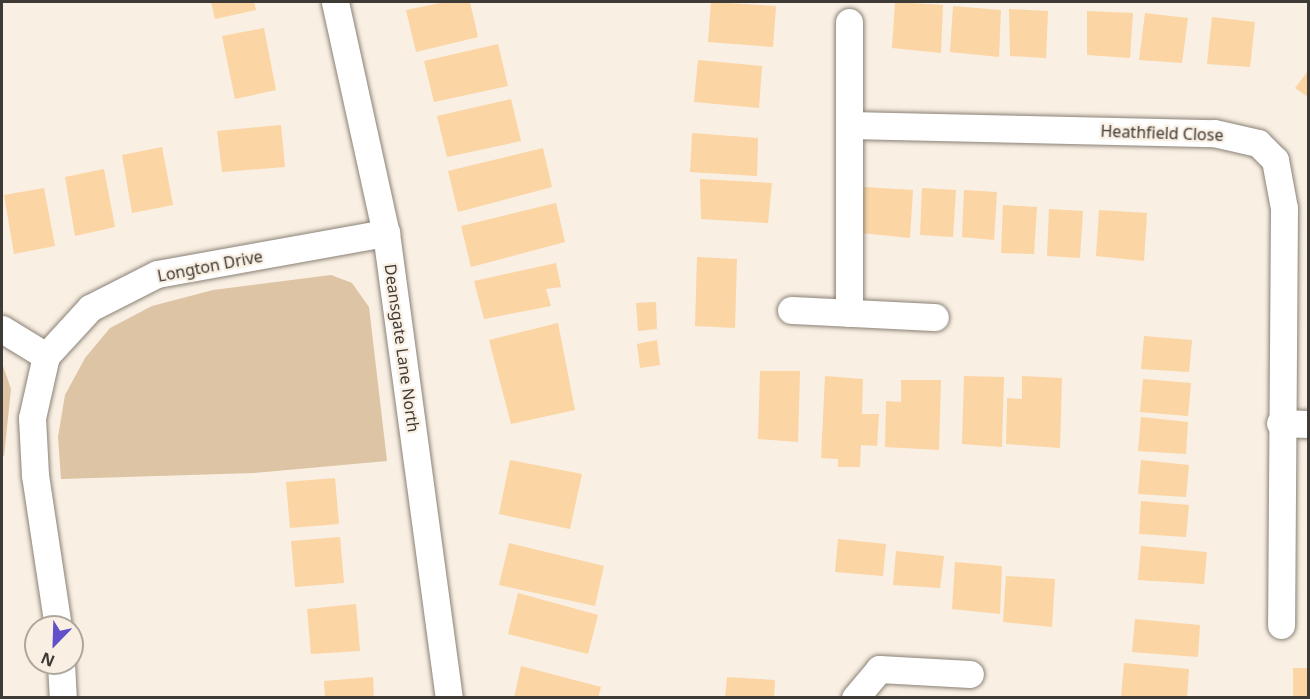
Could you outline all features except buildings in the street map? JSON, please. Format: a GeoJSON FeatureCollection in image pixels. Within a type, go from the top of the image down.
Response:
{"type":"FeatureCollection","features":[{"type":"Feature","properties":{"kind":"street","name":"Deansgate Lane North"},"geometry":{"type":"LineString","coordinates":[[335,2],[386,233],[449,698]]}},
{"type":"Feature","properties":{"kind":"street"},"geometry":{"type":"LineString","coordinates":[[849,22],[849,313]]}},
{"type":"Feature","properties":{"kind":"street","name":"Heathfield Close"},"geometry":{"type":"LineString","coordinates":[[849,124],[1214,133],[1258,143],[1275,160],[1283,182],[1280,423],[1281,625]]}},
{"type":"Feature","properties":{"kind":"street","name":"Longton Drive"},"geometry":{"type":"LineString","coordinates":[[56,615],[35,475],[32,418],[46,356],[90,308],[157,274],[386,233]]}},
{"type":"Feature","properties":{"kind":"street"},"geometry":{"type":"LineString","coordinates":[[791,310],[935,317]]}},
{"type":"Feature","properties":{"kind":"street"},"geometry":{"type":"LineString","coordinates":[[2,329],[46,356]]}},
{"type":"Feature","properties":{"kind":"street"},"geometry":{"type":"LineString","coordinates":[[1280,423],[1308,423]]}},
{"type":"Feature","properties":{"kind":"street"},"geometry":{"type":"LineString","coordinates":[[855,698],[879,669],[970,674]]}},
{"type":"Feature","properties":{"kind":"street"},"geometry":{"type":"LineString","coordinates":[[62,675],[63,698]]}},
{"type":"Feature","properties":{"kind":"shaded area"},"geometry":{"type":"Polygon","coordinates":[[[331,275],[352,283],[369,307],[387,461],[254,473],[61,479],[58,437],[65,395],[85,358],[110,328],[152,306],[213,290],[331,275]]]}},
{"type":"Feature","properties":{"kind":"shaded area"},"geometry":{"type":"Polygon","coordinates":[[[2,363],[11,389],[4,456],[2,455],[2,363]]]}}]}
